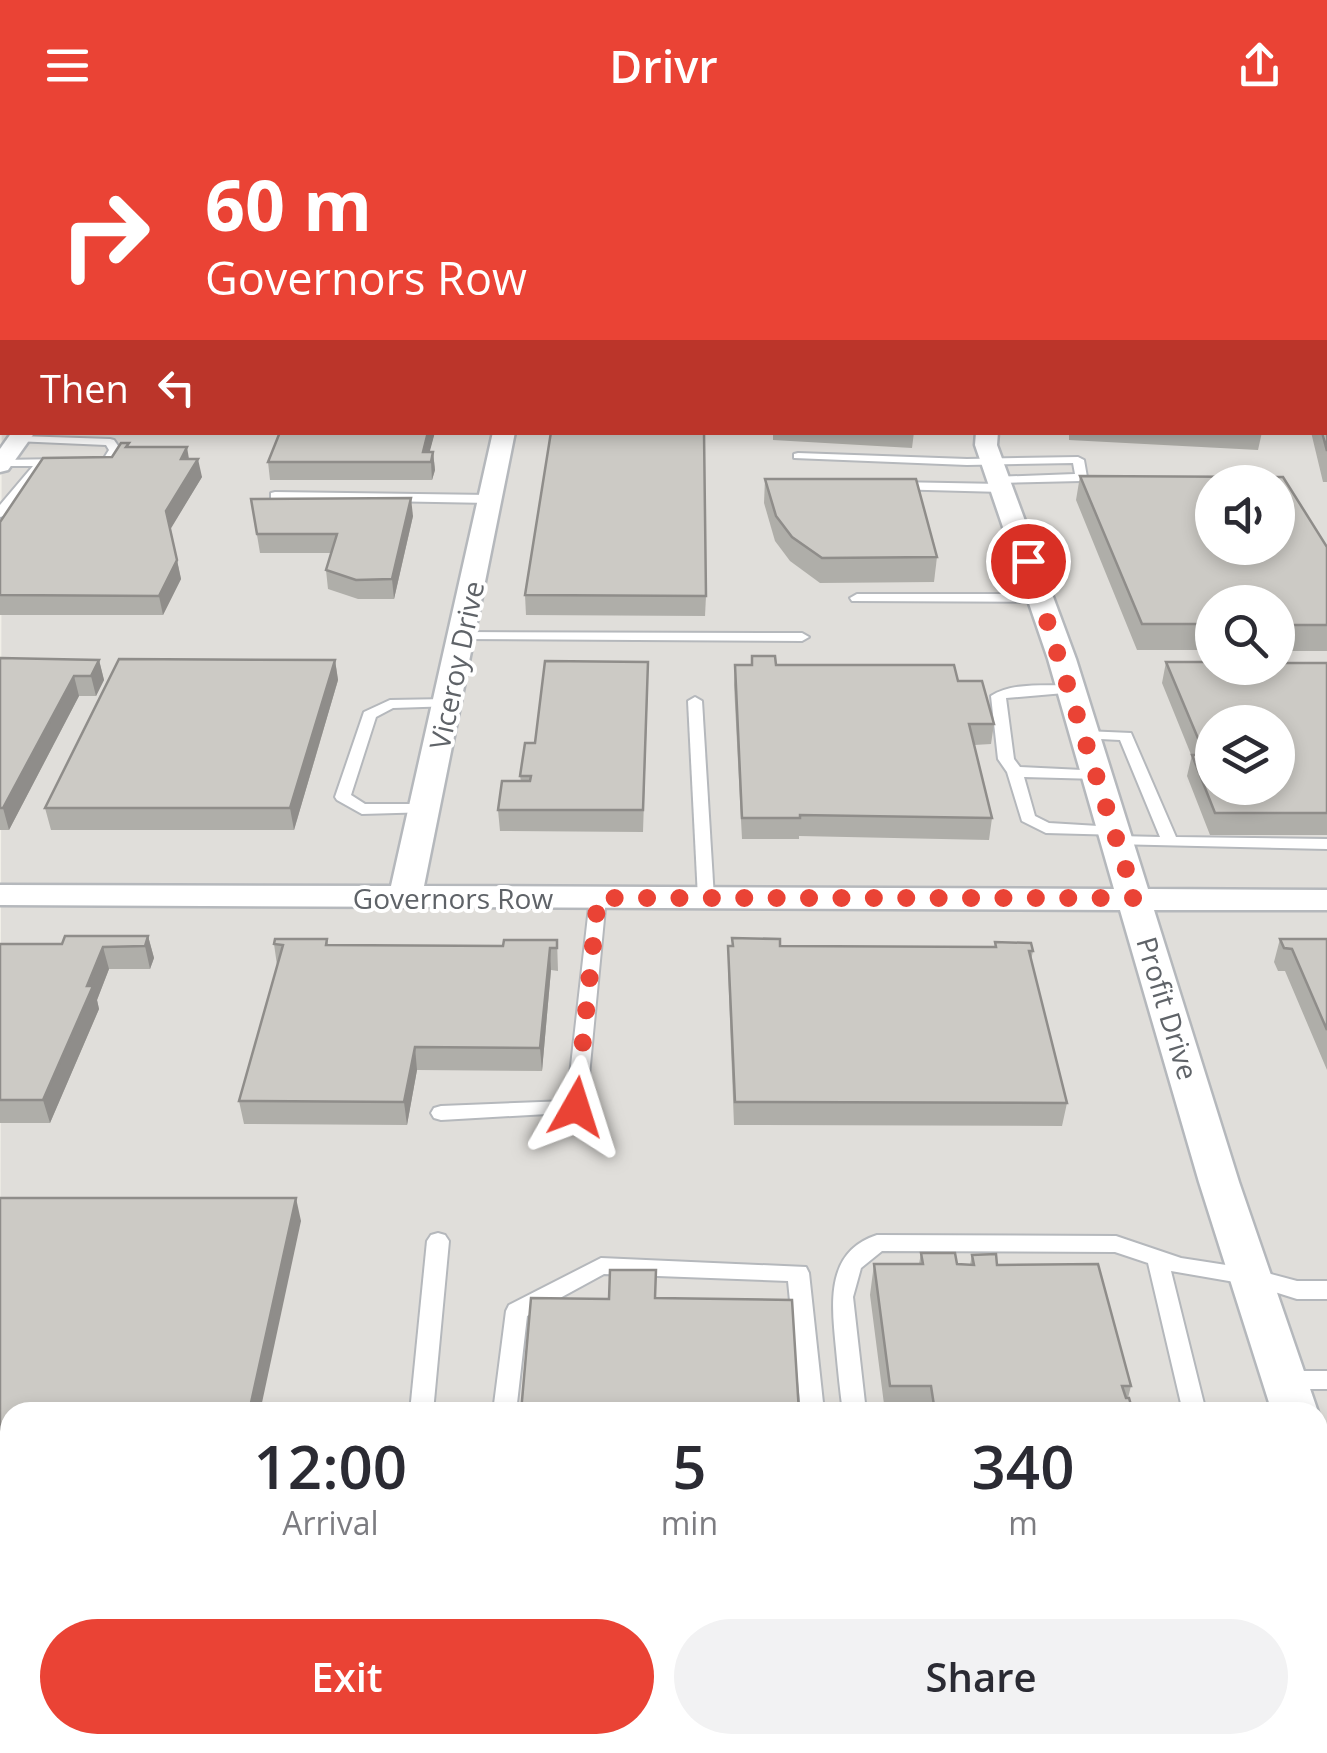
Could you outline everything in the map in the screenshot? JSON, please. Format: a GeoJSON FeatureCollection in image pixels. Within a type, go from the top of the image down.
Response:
{"type":"FeatureCollection","features":[{"type":"Feature","properties":{"kind":"street"},"geometry":{"type":"LineString","coordinates":[[1,464],[10,435]]}},
{"type":"Feature","properties":{"kind":"street","name":"Viceroy Drive"},"geometry":{"type":"LineString","coordinates":[[405,898],[503,435]]}},
{"type":"Feature","properties":{"kind":"street","name":"Profit Drive"},"geometry":{"type":"LineString","coordinates":[[995,465],[1072,689],[1290,1396]]}},
{"type":"Feature","properties":{"kind":"street","name":"Governors Row"},"geometry":{"type":"LineString","coordinates":[[0,895],[1327,900]]}},
{"type":"Feature","properties":{"kind":"lane"},"geometry":{"type":"LineString","coordinates":[[1,464],[107,461],[114,450],[110,442],[102,440],[51,435]]}},
{"type":"Feature","properties":{"kind":"lane"},"geometry":{"type":"LineString","coordinates":[[798,456],[995,465],[1081,477],[1078,460],[995,465],[888,486]]}},
{"type":"Feature","properties":{"kind":"lane"},"geometry":{"type":"LineString","coordinates":[[0,513],[42,462]]}},
{"type":"Feature","properties":{"kind":"lane"},"geometry":{"type":"LineString","coordinates":[[274,496],[490,499]]}},
{"type":"Feature","properties":{"kind":"lane"},"geometry":{"type":"LineString","coordinates":[[857,598],[1042,598]]}},
{"type":"Feature","properties":{"kind":"lane"},"geometry":{"type":"LineString","coordinates":[[462,636],[802,637]]}},
{"type":"Feature","properties":{"kind":"lane"},"geometry":{"type":"LineString","coordinates":[[1072,689],[998,696],[1006,759],[1015,772],[1028,818],[1046,828],[1170,842],[1327,844]]}},
{"type":"Feature","properties":{"kind":"lane"},"geometry":{"type":"LineString","coordinates":[[695,702],[706,898]]}},
{"type":"Feature","properties":{"kind":"lane"},"geometry":{"type":"LineString","coordinates":[[425,808],[362,809],[343,796],[369,716],[390,704],[448,703]]}},
{"type":"Feature","properties":{"kind":"lane"},"geometry":{"type":"LineString","coordinates":[[1085,735],[1126,736],[1170,842]]}},
{"type":"Feature","properties":{"kind":"lane"},"geometry":{"type":"LineString","coordinates":[[1015,772],[1098,774]]}},
{"type":"Feature","properties":{"kind":"lane"},"geometry":{"type":"LineString","coordinates":[[441,1113],[576,1107],[598,898]]}},
{"type":"Feature","properties":{"kind":"lane"},"geometry":{"type":"LineString","coordinates":[[423,1402],[438,1240]]}},
{"type":"Feature","properties":{"kind":"lane"},"geometry":{"type":"LineString","coordinates":[[853,1402],[842,1297],[851,1264],[877,1243],[1116,1244],[1157,1258],[1297,1290],[1327,1290]]}},
{"type":"Feature","properties":{"kind":"lane"},"geometry":{"type":"LineString","coordinates":[[1157,1258],[1192,1402]]}},
{"type":"Feature","properties":{"kind":"lane"},"geometry":{"type":"LineString","coordinates":[[505,1402],[517,1311],[602,1266],[798,1274],[812,1402]]}},
{"type":"Feature","properties":{"kind":"lane"},"geometry":{"type":"LineString","coordinates":[[1290,1396],[1327,1380]]}},
{"type":"Feature","properties":{"kind":"shaded area"},"geometry":{"type":"Polygon","coordinates":[[[2,435],[1327,435],[1327,1402],[0,1402],[2,435]]]}},
{"type":"Feature","properties":{"kind":"building"},"geometry":{"type":"Polygon","coordinates":[[[279,435],[427,435],[423,452],[433,452],[431,462],[268,462],[279,435]]]}},
{"type":"Feature","properties":{"kind":"building"},"geometry":{"type":"Polygon","coordinates":[[[551,435],[704,435],[706,596],[525,595],[551,435]]]}},
{"type":"Feature","properties":{"kind":"building"},"geometry":{"type":"Polygon","coordinates":[[[121,443],[129,443],[126,447],[187,447],[181,459],[198,459],[166,511],[177,560],[159,596],[0,595],[0,522],[43,458],[112,457],[121,443]]]}},
{"type":"Feature","properties":{"kind":"building"},"geometry":{"type":"Polygon","coordinates":[[[1080,476],[1195,477],[1195,565],[1295,565],[1295,496],[1327,547],[1327,625],[1295,625],[1295,585],[1195,585],[1195,624],[1142,624],[1080,476]]]}},
{"type":"Feature","properties":{"kind":"building"},"geometry":{"type":"Polygon","coordinates":[[[765,479],[916,479],[937,557],[822,558],[792,537],[776,516],[765,479]]]}},
{"type":"Feature","properties":{"kind":"building"},"geometry":{"type":"Polygon","coordinates":[[[411,498],[392,579],[356,580],[326,570],[337,534],[257,534],[251,499],[411,498]]]}},
{"type":"Feature","properties":{"kind":"building"},"geometry":{"type":"Polygon","coordinates":[[[752,656],[775,656],[776,665],[954,665],[958,681],[982,681],[994,724],[969,724],[992,818],[742,818],[735,665],[752,665],[752,656]]]}},
{"type":"Feature","properties":{"kind":"building"},"geometry":{"type":"Polygon","coordinates":[[[0,658],[99,660],[91,676],[74,676],[3,808],[0,808],[0,658]]]}},
{"type":"Feature","properties":{"kind":"building"},"geometry":{"type":"Polygon","coordinates":[[[119,659],[335,660],[290,808],[45,808],[119,659]]]}},
{"type":"Feature","properties":{"kind":"building"},"geometry":{"type":"Polygon","coordinates":[[[545,661],[648,662],[643,810],[498,810],[502,781],[530,781],[531,776],[520,776],[525,743],[535,743],[545,661]]]}},
{"type":"Feature","properties":{"kind":"building"},"geometry":{"type":"Polygon","coordinates":[[[1166,662],[1195,662],[1195,685],[1295,685],[1295,663],[1327,663],[1327,813],[1215,813],[1212,805],[1295,805],[1295,705],[1195,705],[1195,731],[1166,662]]]}},
{"type":"Feature","properties":{"kind":"building"},"geometry":{"type":"Polygon","coordinates":[[[65,936],[148,936],[145,946],[103,947],[87,986],[93,986],[43,1100],[0,1100],[0,944],[62,944],[65,936]]]}},
{"type":"Feature","properties":{"kind":"building"},"geometry":{"type":"Polygon","coordinates":[[[732,938],[780,939],[780,946],[996,947],[995,942],[1031,943],[1033,951],[1029,951],[1067,1103],[735,1102],[728,946],[733,946],[732,938]]]}},
{"type":"Feature","properties":{"kind":"building"},"geometry":{"type":"Polygon","coordinates":[[[275,939],[327,939],[326,945],[503,946],[504,940],[557,940],[557,948],[550,948],[540,1048],[415,1047],[404,1102],[239,1101],[283,945],[274,944],[275,939]]]}},
{"type":"Feature","properties":{"kind":"building"},"geometry":{"type":"Polygon","coordinates":[[[1280,939],[1327,939],[1327,1030],[1292,949],[1284,948],[1280,939]]]}},
{"type":"Feature","properties":{"kind":"building"},"geometry":{"type":"Polygon","coordinates":[[[0,1198],[296,1198],[251,1402],[0,1402],[0,1198]]]}},
{"type":"Feature","properties":{"kind":"building"},"geometry":{"type":"Polygon","coordinates":[[[921,1253],[955,1253],[957,1264],[974,1265],[972,1255],[996,1254],[997,1265],[1098,1264],[1131,1386],[1122,1386],[1130,1402],[933,1402],[931,1386],[890,1386],[874,1264],[923,1264],[921,1253]]]}},
{"type":"Feature","properties":{"kind":"building"},"geometry":{"type":"Polygon","coordinates":[[[610,1270],[656,1270],[655,1298],[792,1300],[798,1402],[522,1402],[531,1298],[609,1299],[610,1270]]]}},
{"type":"Feature","properties":{"kind":"route"},"geometry":{"type":"LineString","coordinates":[[576,1107],[598,898],[1135,898],[1028,561]]}}]}
